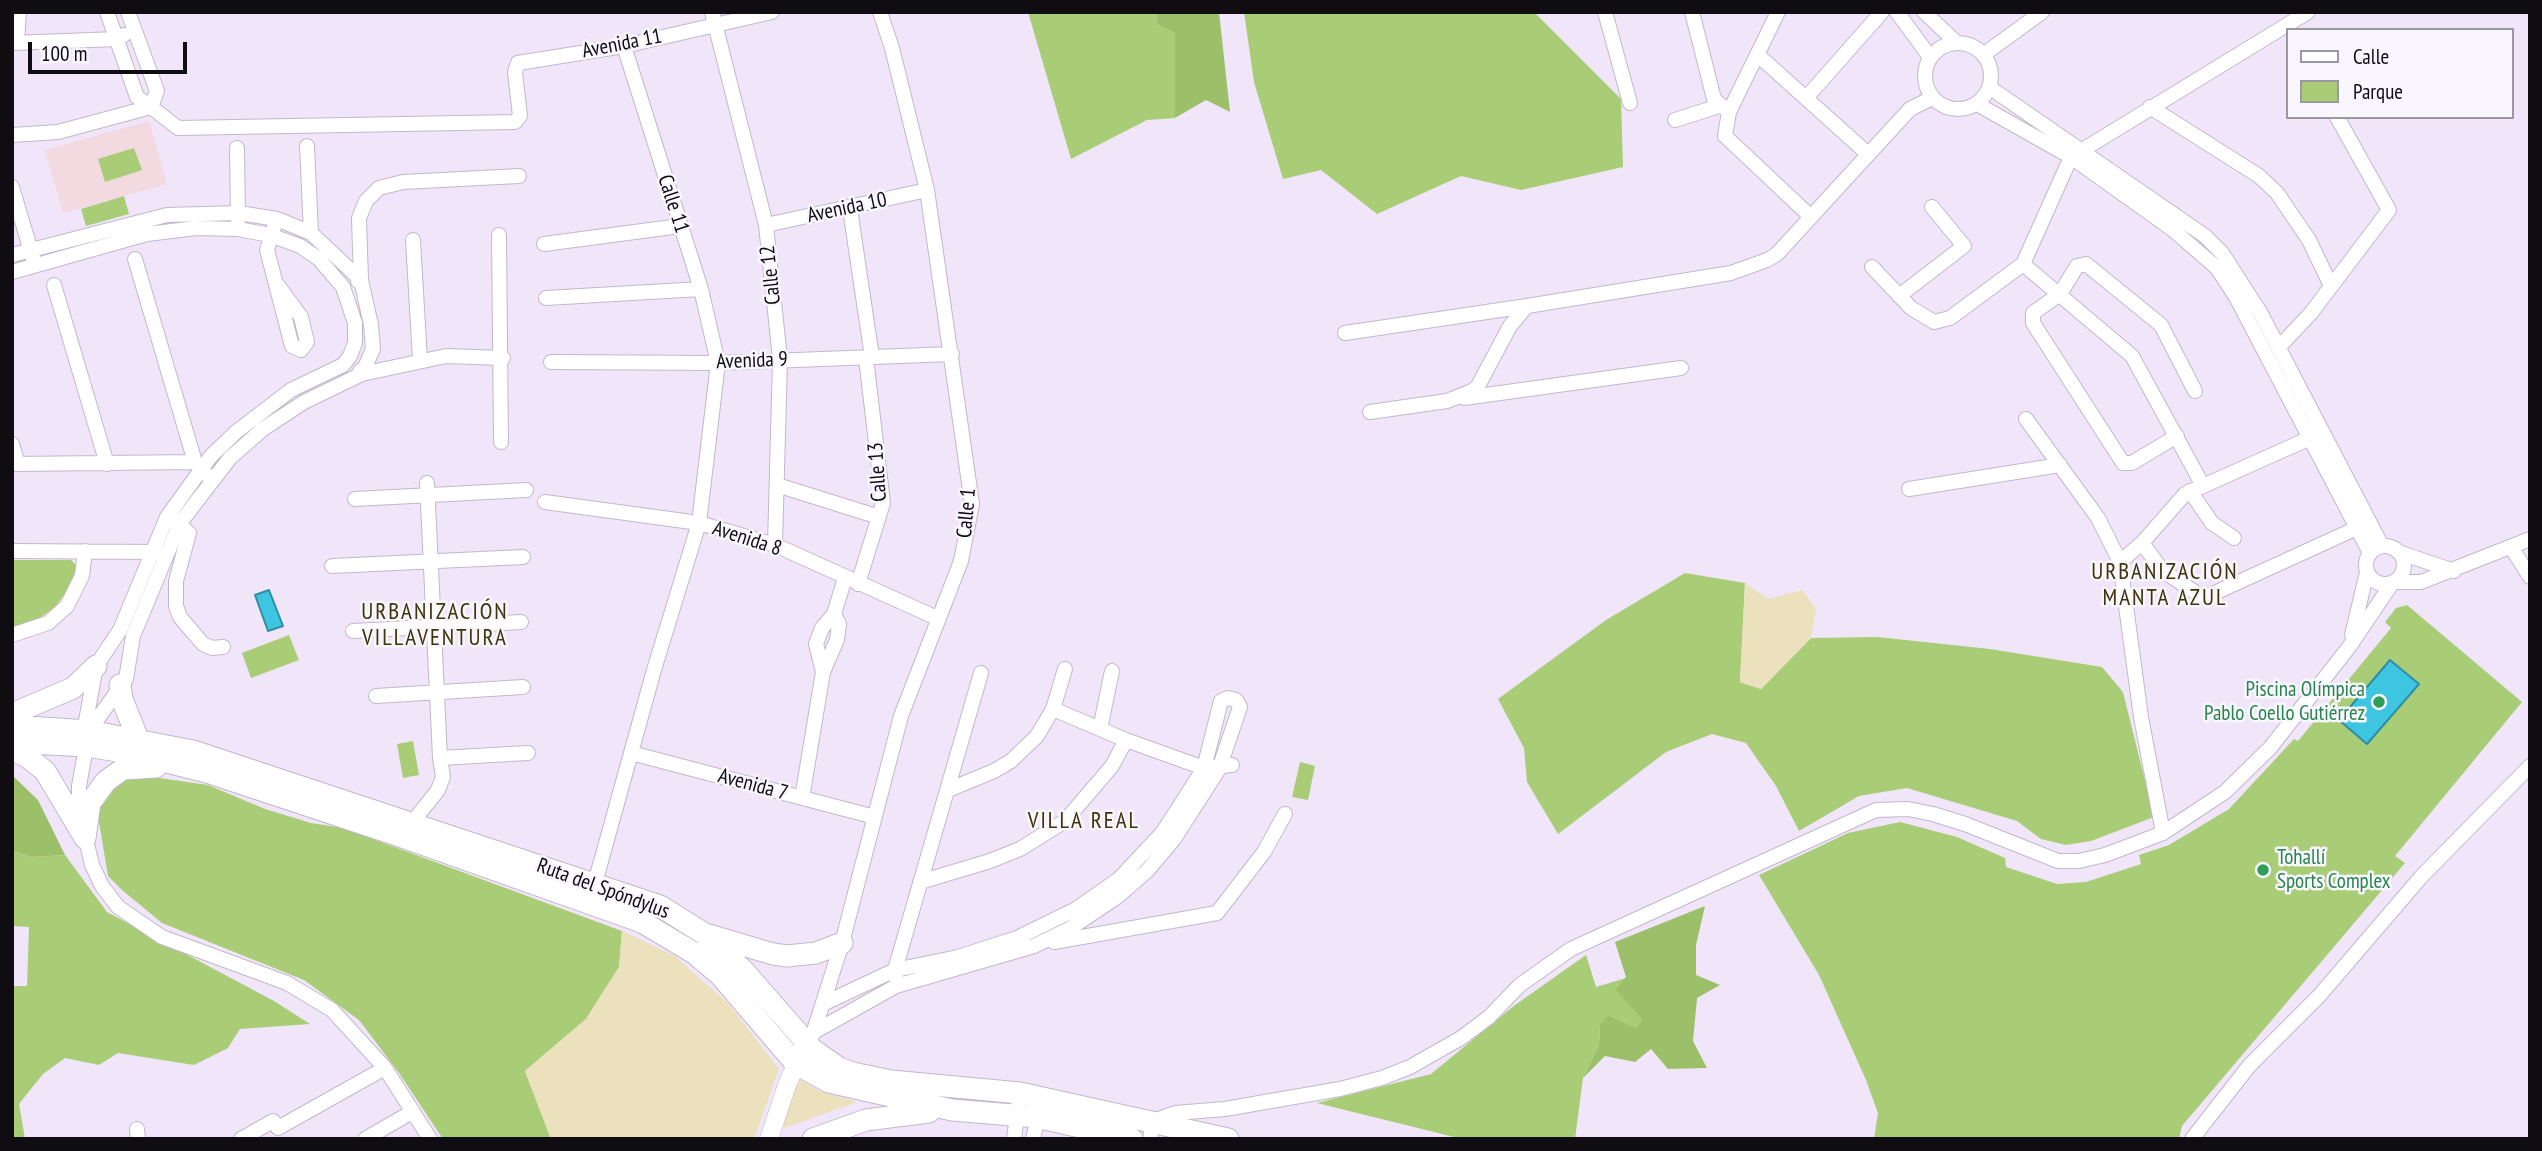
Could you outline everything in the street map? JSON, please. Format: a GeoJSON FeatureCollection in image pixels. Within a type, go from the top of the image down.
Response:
{"type":"FeatureCollection","features":[{"type":"Feature","properties":{"kind":"highway"},"geometry":{"type":"LineString","coordinates":[[12,713],[73,688],[96,666]]}},
{"type":"Feature","properties":{"kind":"highway"},"geometry":{"type":"LineString","coordinates":[[123,682],[122,699],[138,739]]}},
{"type":"Feature","properties":{"kind":"highway","name":"Ruta del Spóndylus"},"geometry":{"type":"LineString","coordinates":[[12,726],[87,738],[131,753],[207,772],[595,883],[660,906],[703,933],[744,970],[810,1038],[830,1063],[853,1073],[1151,1130],[1228,1139]]}},
{"type":"Feature","properties":{"kind":"highway","name":"Ruta del Spóndylus"},"geometry":{"type":"LineString","coordinates":[[12,742],[87,738],[138,739],[237,764],[642,922],[669,937],[720,975],[796,1063],[829,1082],[953,1110],[1029,1106],[1107,1135],[1132,1139]]}},
{"type":"Feature","properties":{"kind":"highway"},"geometry":{"type":"LineString","coordinates":[[12,750],[45,771],[85,838]]}},
{"type":"Feature","properties":{"kind":"highway"},"geometry":{"type":"LineString","coordinates":[[85,838],[90,803],[106,781],[123,769],[143,766],[207,772]]}},
{"type":"Feature","properties":{"kind":"highway"},"geometry":{"type":"LineString","coordinates":[[703,933],[780,955],[816,953],[842,943]]}},
{"type":"Feature","properties":{"kind":"highway"},"geometry":{"type":"LineString","coordinates":[[813,1139],[866,1119],[953,1110]]}},
{"type":"Feature","properties":{"kind":"main road"},"geometry":{"type":"LineString","coordinates":[[769,1139],[796,1063],[810,1038]]}},
{"type":"Feature","properties":{"kind":"street"},"geometry":{"type":"LineString","coordinates":[[19,12],[15,43],[117,39],[134,30]]}},
{"type":"Feature","properties":{"kind":"street"},"geometry":{"type":"LineString","coordinates":[[107,12],[137,97],[151,107]]}},
{"type":"Feature","properties":{"kind":"street"},"geometry":{"type":"LineString","coordinates":[[128,12],[157,91],[151,107]]}},
{"type":"Feature","properties":{"kind":"street","name":"Avenida 11"},"geometry":{"type":"LineString","coordinates":[[151,107],[178,128],[514,122],[520,116],[515,67],[523,61],[624,46],[713,18],[772,12]]}},
{"type":"Feature","properties":{"kind":"street","name":"Calle 1"},"geometry":{"type":"LineString","coordinates":[[810,1038],[825,1003],[842,943],[901,716],[961,561],[972,504],[927,190],[899,72],[880,12]]}},
{"type":"Feature","properties":{"kind":"street"},"geometry":{"type":"LineString","coordinates":[[1605,12],[1630,103]]}},
{"type":"Feature","properties":{"kind":"street"},"geometry":{"type":"LineString","coordinates":[[1692,12],[1714,99],[1724,109]]}},
{"type":"Feature","properties":{"kind":"street"},"geometry":{"type":"LineString","coordinates":[[1779,12],[1759,56],[1724,109],[1725,136],[1810,216]]}},
{"type":"Feature","properties":{"kind":"street"},"geometry":{"type":"LineString","coordinates":[[1806,98],[1882,12]]}},
{"type":"Feature","properties":{"kind":"street"},"geometry":{"type":"LineString","coordinates":[[1896,12],[1930,57]]}},
{"type":"Feature","properties":{"kind":"street"},"geometry":{"type":"LineString","coordinates":[[1924,12],[1957,43],[1976,48],[1983,55],[1991,76],[1989,87],[1976,104],[1968,108],[1948,108],[1932,98],[1924,78],[1930,57],[1938,49],[1957,43]]}},
{"type":"Feature","properties":{"kind":"street"},"geometry":{"type":"LineString","coordinates":[[1983,55],[2042,12]]}},
{"type":"Feature","properties":{"kind":"street"},"geometry":{"type":"LineString","coordinates":[[2287,28],[2308,12]]}},
{"type":"Feature","properties":{"kind":"street","name":"Calle 12"},"geometry":{"type":"LineString","coordinates":[[713,18],[766,225],[780,359],[775,545]]}},
{"type":"Feature","properties":{"kind":"street"},"geometry":{"type":"LineString","coordinates":[[1872,267],[1911,309],[1934,322],[1950,318],[2022,264],[2078,154],[2150,107],[2286,29]]}},
{"type":"Feature","properties":{"kind":"street","name":"Calle 11"},"geometry":{"type":"LineString","coordinates":[[595,883],[699,523],[718,363],[701,289],[624,46]]}},
{"type":"Feature","properties":{"kind":"street"},"geometry":{"type":"LineString","coordinates":[[1759,56],[1868,154]]}},
{"type":"Feature","properties":{"kind":"street"},"geometry":{"type":"LineString","coordinates":[[1989,87],[2078,154],[2217,268],[2236,297],[2276,378],[2317,435],[2376,549]]}},
{"type":"Feature","properties":{"kind":"street"},"geometry":{"type":"LineString","coordinates":[[1345,333],[1744,270],[1777,254],[1910,109],[1932,98]]}},
{"type":"Feature","properties":{"kind":"street"},"geometry":{"type":"LineString","coordinates":[[1976,104],[2078,154],[2214,245],[2235,271],[2279,346],[2357,528],[2376,549],[2398,551],[2455,571]]}},
{"type":"Feature","properties":{"kind":"street"},"geometry":{"type":"LineString","coordinates":[[12,135],[58,132],[151,107]]}},
{"type":"Feature","properties":{"kind":"street"},"geometry":{"type":"LineString","coordinates":[[2150,107],[2259,176],[2277,193],[2309,240],[2331,286]]}},
{"type":"Feature","properties":{"kind":"street"},"geometry":{"type":"LineString","coordinates":[[1675,120],[1724,109]]}},
{"type":"Feature","properties":{"kind":"street"},"geometry":{"type":"LineString","coordinates":[[2279,346],[2311,313],[2389,210],[2338,119]]}},
{"type":"Feature","properties":{"kind":"street"},"geometry":{"type":"LineString","coordinates":[[307,146],[311,233]]}},
{"type":"Feature","properties":{"kind":"street"},"geometry":{"type":"LineString","coordinates":[[237,148],[238,229]]}},
{"type":"Feature","properties":{"kind":"street"},"geometry":{"type":"LineString","coordinates":[[362,373],[369,362],[373,341],[361,280],[359,218],[366,201],[379,188],[402,182],[519,176]]}},
{"type":"Feature","properties":{"kind":"street"},"geometry":{"type":"LineString","coordinates":[[12,187],[33,259]]}},
{"type":"Feature","properties":{"kind":"street","name":"Avenida 10"},"geometry":{"type":"LineString","coordinates":[[766,225],[850,209],[927,190]]}},
{"type":"Feature","properties":{"kind":"street"},"geometry":{"type":"LineString","coordinates":[[1899,296],[1964,246],[1933,207]]}},
{"type":"Feature","properties":{"kind":"street","name":"Calle 13"},"geometry":{"type":"LineString","coordinates":[[802,798],[823,673],[837,640],[839,624],[834,614],[852,581],[883,503],[869,357],[850,209]]}},
{"type":"Feature","properties":{"kind":"street"},"geometry":{"type":"LineString","coordinates":[[12,272],[33,259],[146,218],[192,212],[239,213],[277,219],[311,233],[361,280]]}},
{"type":"Feature","properties":{"kind":"street"},"geometry":{"type":"LineString","coordinates":[[192,212],[196,228]]}},
{"type":"Feature","properties":{"kind":"street"},"geometry":{"type":"LineString","coordinates":[[276,283],[294,305],[305,331],[306,345],[296,350],[292,346],[267,250],[277,219]]}},
{"type":"Feature","properties":{"kind":"street"},"geometry":{"type":"LineString","coordinates":[[544,244],[680,226]]}},
{"type":"Feature","properties":{"kind":"street"},"geometry":{"type":"LineString","coordinates":[[12,255],[33,259],[148,234],[196,228],[238,229],[270,235],[300,246],[319,259],[343,288],[355,323],[355,343],[350,356],[343,365],[291,390],[173,520],[151,550],[120,630],[96,666],[86,721],[87,738],[79,810],[92,865],[102,886],[130,918],[162,937],[310,995],[332,1010],[385,1068],[430,1139]]}},
{"type":"Feature","properties":{"kind":"street"},"geometry":{"type":"LineString","coordinates":[[499,236],[503,358],[501,442]]}},
{"type":"Feature","properties":{"kind":"street"},"geometry":{"type":"LineString","coordinates":[[413,240],[420,360]]}},
{"type":"Feature","properties":{"kind":"street"},"geometry":{"type":"LineString","coordinates":[[135,259],[198,466],[213,479]]}},
{"type":"Feature","properties":{"kind":"street"},"geometry":{"type":"LineString","coordinates":[[2022,264],[2132,355],[2177,436],[2212,523],[2234,538]]}},
{"type":"Feature","properties":{"kind":"street"},"geometry":{"type":"LineString","coordinates":[[2177,436],[2132,463],[2123,463],[2034,323],[2033,313],[2060,294],[2077,266],[2086,264],[2161,325],[2195,391]]}},
{"type":"Feature","properties":{"kind":"street"},"geometry":{"type":"LineString","coordinates":[[343,288],[361,280]]}},
{"type":"Feature","properties":{"kind":"street"},"geometry":{"type":"LineString","coordinates":[[54,285],[107,464]]}},
{"type":"Feature","properties":{"kind":"street"},"geometry":{"type":"LineString","coordinates":[[546,298],[701,289]]}},
{"type":"Feature","properties":{"kind":"street"},"geometry":{"type":"LineString","coordinates":[[1456,399],[1478,386],[1510,326],[1527,306]]}},
{"type":"Feature","properties":{"kind":"street"},"geometry":{"type":"LineString","coordinates":[[286,322],[305,331]]}},
{"type":"Feature","properties":{"kind":"street","name":"Avenida 9"},"geometry":{"type":"LineString","coordinates":[[551,362],[718,363],[952,354]]}},
{"type":"Feature","properties":{"kind":"street"},"geometry":{"type":"LineString","coordinates":[[350,356],[362,373]]}},
{"type":"Feature","properties":{"kind":"street"},"geometry":{"type":"LineString","coordinates":[[87,738],[123,682],[133,636],[166,554],[173,520],[198,466],[236,432],[362,373],[446,356],[503,358]]}},
{"type":"Feature","properties":{"kind":"street"},"geometry":{"type":"LineString","coordinates":[[1370,412],[1681,368]]}},
{"type":"Feature","properties":{"kind":"street"},"geometry":{"type":"LineString","coordinates":[[2026,419],[2098,519],[2120,562],[2141,717],[2163,833]]}},
{"type":"Feature","properties":{"kind":"street"},"geometry":{"type":"LineString","coordinates":[[2120,562],[2196,488],[2317,435]]}},
{"type":"Feature","properties":{"kind":"street"},"geometry":{"type":"LineString","coordinates":[[12,444],[15,464],[198,466]]}},
{"type":"Feature","properties":{"kind":"street"},"geometry":{"type":"LineString","coordinates":[[1909,489],[2060,464]]}},
{"type":"Feature","properties":{"kind":"street"},"geometry":{"type":"LineString","coordinates":[[777,485],[879,517]]}},
{"type":"Feature","properties":{"kind":"street"},"geometry":{"type":"LineString","coordinates":[[355,499],[427,489],[526,490]]}},
{"type":"Feature","properties":{"kind":"street"},"geometry":{"type":"LineString","coordinates":[[402,828],[442,784],[427,489]]}},
{"type":"Feature","properties":{"kind":"street","name":"Avenida 8"},"geometry":{"type":"LineString","coordinates":[[545,502],[699,523],[775,545],[937,618]]}},
{"type":"Feature","properties":{"kind":"street"},"geometry":{"type":"LineString","coordinates":[[173,520],[189,533],[178,566],[176,606],[185,626],[203,644],[212,648],[223,647]]}},
{"type":"Feature","properties":{"kind":"street"},"geometry":{"type":"LineString","coordinates":[[2142,543],[2162,570],[2199,595],[2208,596],[2357,528]]}},
{"type":"Feature","properties":{"kind":"street"},"geometry":{"type":"LineString","coordinates":[[2367,572],[2375,581],[2421,582],[2455,571],[2530,539]]}},
{"type":"Feature","properties":{"kind":"street"},"geometry":{"type":"LineString","coordinates":[[2511,547],[2530,577]]}},
{"type":"Feature","properties":{"kind":"street"},"geometry":{"type":"LineString","coordinates":[[2349,647],[2367,572],[2366,562],[2376,549]]}},
{"type":"Feature","properties":{"kind":"street"},"geometry":{"type":"LineString","coordinates":[[12,551],[151,550],[166,554]]}},
{"type":"Feature","properties":{"kind":"street"},"geometry":{"type":"LineString","coordinates":[[12,635],[48,624],[67,607],[82,576],[85,551]]}},
{"type":"Feature","properties":{"kind":"street"},"geometry":{"type":"LineString","coordinates":[[1151,1130],[1184,1112],[1225,1109],[1340,1089],[1392,1074],[1461,1038],[1489,1017],[1531,977],[1571,949],[1876,810],[1908,809],[1933,814],[2057,861],[2079,861],[2105,855],[2163,833],[2225,792],[2276,740],[2349,647],[2403,568],[2398,551]]}},
{"type":"Feature","properties":{"kind":"street"},"geometry":{"type":"LineString","coordinates":[[331,566],[523,557]]}},
{"type":"Feature","properties":{"kind":"street"},"geometry":{"type":"LineString","coordinates":[[354,631],[521,621]]}},
{"type":"Feature","properties":{"kind":"street"},"geometry":{"type":"LineString","coordinates":[[947,790],[978,780],[1011,761],[1037,736],[1054,709],[1065,669]]}},
{"type":"Feature","properties":{"kind":"street"},"geometry":{"type":"LineString","coordinates":[[1100,729],[1112,671]]}},
{"type":"Feature","properties":{"kind":"street"},"geometry":{"type":"LineString","coordinates":[[896,986],[895,970],[981,673]]}},
{"type":"Feature","properties":{"kind":"street"},"geometry":{"type":"LineString","coordinates":[[376,696],[523,687]]}},
{"type":"Feature","properties":{"kind":"street"},"geometry":{"type":"LineString","coordinates":[[1024,944],[1079,914],[1123,884],[1168,835],[1219,767],[1126,740],[1054,709]]}},
{"type":"Feature","properties":{"kind":"street"},"geometry":{"type":"LineString","coordinates":[[920,882],[1020,849],[1065,821],[1112,766],[1126,740]]}},
{"type":"Feature","properties":{"kind":"street"},"geometry":{"type":"LineString","coordinates":[[440,765],[528,753]]}},
{"type":"Feature","properties":{"kind":"street","name":"Avenida 7"},"geometry":{"type":"LineString","coordinates":[[631,753],[875,817]]}},
{"type":"Feature","properties":{"kind":"street"},"geometry":{"type":"LineString","coordinates":[[2192,1139],[2249,1066],[2319,996],[2421,877],[2530,766]]}},
{"type":"Feature","properties":{"kind":"street"},"geometry":{"type":"LineString","coordinates":[[810,1038],[896,986],[959,963],[1024,944],[1217,912],[1264,852],[1285,814]]}},
{"type":"Feature","properties":{"kind":"street"},"geometry":{"type":"LineString","coordinates":[[825,1003],[895,970],[959,963]]}},
{"type":"Feature","properties":{"kind":"street"},"geometry":{"type":"LineString","coordinates":[[241,1139],[273,1121],[278,1128],[385,1068]]}},
{"type":"Feature","properties":{"kind":"street"},"geometry":{"type":"LineString","coordinates":[[1014,1139],[1029,1106]]}},
{"type":"Feature","properties":{"kind":"street"},"geometry":{"type":"LineString","coordinates":[[1029,1106],[1033,1139]]}},
{"type":"Feature","properties":{"kind":"street"},"geometry":{"type":"LineString","coordinates":[[365,1139],[412,1112]]}},
{"type":"Feature","properties":{"kind":"shaded area"},"geometry":{"type":"Polygon","coordinates":[[[149,121],[167,184],[63,213],[45,150],[149,121]]]}},
{"type":"Feature","properties":{"kind":"green space"},"geometry":{"type":"Polygon","coordinates":[[[1028,12],[1157,12],[1156,24],[1175,33],[1175,118],[1147,120],[1071,159],[1028,12]]]}},
{"type":"Feature","properties":{"kind":"green space"},"geometry":{"type":"Polygon","coordinates":[[[1157,12],[1219,12],[1230,112],[1206,100],[1175,118],[1175,33],[1156,24],[1157,12]]]}},
{"type":"Feature","properties":{"kind":"green space"},"geometry":{"type":"Polygon","coordinates":[[[1244,12],[1534,12],[1621,99],[1623,167],[1521,190],[1461,176],[1377,214],[1321,170],[1283,179],[1254,82],[1244,12]]]}},
{"type":"Feature","properties":{"kind":"green space"},"geometry":{"type":"Polygon","coordinates":[[[134,148],[142,170],[105,182],[98,159],[134,148]]]}},
{"type":"Feature","properties":{"kind":"green space"},"geometry":{"type":"Polygon","coordinates":[[[124,196],[129,214],[86,226],[81,209],[124,196]]]}},
{"type":"Feature","properties":{"kind":"green space"},"geometry":{"type":"Polygon","coordinates":[[[12,560],[71,560],[77,566],[70,587],[55,607],[38,619],[17,626],[12,626],[12,560]]]}},
{"type":"Feature","properties":{"kind":"green space"},"geometry":{"type":"Polygon","coordinates":[[[1685,573],[1745,583],[1740,682],[1761,689],[1811,638],[1877,637],[1990,649],[2102,667],[2123,692],[2154,817],[2091,841],[2066,845],[2041,839],[2017,821],[1907,788],[1859,796],[1799,831],[1776,786],[1746,743],[1712,734],[1666,752],[1558,834],[1527,782],[1524,748],[1498,699],[1606,620],[1685,573]]]}},
{"type":"Feature","properties":{"kind":"green space","name":"Tohallí Sports Complex"},"geometry":{"type":"Polygon","coordinates":[[[2407,605],[2522,702],[2395,856],[2405,863],[2182,1126],[2179,1139],[1874,1139],[1878,1113],[1866,1080],[1819,975],[1759,875],[1848,833],[1900,822],[1957,837],[2005,858],[2006,867],[2057,884],[2086,882],[2141,864],[2139,855],[2169,845],[2229,809],[2294,739],[2298,741],[2391,628],[2385,622],[2396,608],[2407,605]]]}},
{"type":"Feature","properties":{"kind":"green space"},"geometry":{"type":"Polygon","coordinates":[[[289,635],[299,660],[251,678],[242,653],[289,635]]]}},
{"type":"Feature","properties":{"kind":"green space"},"geometry":{"type":"Polygon","coordinates":[[[413,741],[419,775],[403,778],[397,744],[413,741]]]}},
{"type":"Feature","properties":{"kind":"green space"},"geometry":{"type":"Polygon","coordinates":[[[1300,762],[1315,766],[1308,800],[1292,797],[1300,762]]]}},
{"type":"Feature","properties":{"kind":"green space"},"geometry":{"type":"Polygon","coordinates":[[[12,775],[38,800],[65,855],[31,857],[12,850],[12,775]]]}},
{"type":"Feature","properties":{"kind":"green space"},"geometry":{"type":"Polygon","coordinates":[[[139,775],[208,785],[265,809],[311,823],[343,828],[622,931],[619,967],[586,1019],[525,1071],[551,1139],[443,1139],[399,1073],[359,1020],[304,980],[162,923],[122,890],[108,876],[98,816],[100,806],[116,783],[139,775]]]}},
{"type":"Feature","properties":{"kind":"green space"},"geometry":{"type":"Polygon","coordinates":[[[12,850],[31,857],[65,855],[107,912],[274,1001],[310,1024],[240,1029],[228,1048],[194,1065],[118,1053],[99,1065],[65,1058],[43,1074],[19,1104],[25,1139],[12,1139],[12,986],[27,986],[29,927],[12,926],[12,850]]]}},
{"type":"Feature","properties":{"kind":"green space"},"geometry":{"type":"Polygon","coordinates":[[[1705,906],[1696,945],[1696,975],[1720,985],[1697,998],[1693,1041],[1707,1068],[1668,1069],[1651,1049],[1635,1062],[1605,1056],[1583,1078],[1599,1045],[1600,1025],[1608,1016],[1636,1028],[1643,1020],[1615,990],[1626,977],[1615,942],[1705,906]]]}},
{"type":"Feature","properties":{"kind":"green space"},"geometry":{"type":"Polygon","coordinates":[[[1586,955],[1596,987],[1626,978],[1615,990],[1644,1020],[1637,1028],[1600,1025],[1599,1045],[1583,1078],[1575,1139],[1462,1139],[1317,1103],[1431,1074],[1515,1005],[1586,955]]]}},
{"type":"Feature","properties":{"kind":"sand"},"geometry":{"type":"Polygon","coordinates":[[[1745,583],[1768,599],[1802,590],[1816,609],[1811,638],[1761,689],[1740,682],[1745,583]]]}},
{"type":"Feature","properties":{"kind":"sand"},"geometry":{"type":"Polygon","coordinates":[[[622,931],[675,956],[728,1003],[779,1069],[754,1139],[551,1139],[525,1071],[586,1019],[619,967],[622,931]]]}},
{"type":"Feature","properties":{"kind":"sand"},"geometry":{"type":"Polygon","coordinates":[[[799,1079],[819,1091],[857,1102],[784,1128],[783,1116],[799,1079]]]}},
{"type":"Feature","properties":{"kind":"water"},"geometry":{"type":"Polygon","coordinates":[[[269,590],[283,626],[268,631],[255,595],[269,590]]]}},
{"type":"Feature","properties":{"kind":"water","name":"Piscina Olímpica Pablo Coello Gutiérrez"},"geometry":{"type":"Polygon","coordinates":[[[2390,660],[2419,684],[2367,744],[2339,720],[2390,660]]]}},
{"type":"Feature","properties":{"kind":"place","name":"Piscina Olímpica Pablo Coello Gutiérrez"},"geometry":{"type":"Point","coordinates":[2379,702]}},
{"type":"Feature","properties":{"kind":"place","name":"Tohallí Sports Complex"},"geometry":{"type":"Point","coordinates":[2263,870]}},
{"type":"Feature","properties":{"kind":"district","name":"URBANIZACIÓN MANTA AZUL"},"geometry":{"type":"Point","coordinates":[2165,585]}},
{"type":"Feature","properties":{"kind":"district","name":"URBANIZACIÓN VILLAVENTURA"},"geometry":{"type":"Point","coordinates":[435,625]}},
{"type":"Feature","properties":{"kind":"district","name":"VILLA REAL"},"geometry":{"type":"Point","coordinates":[1084,821]}}]}
